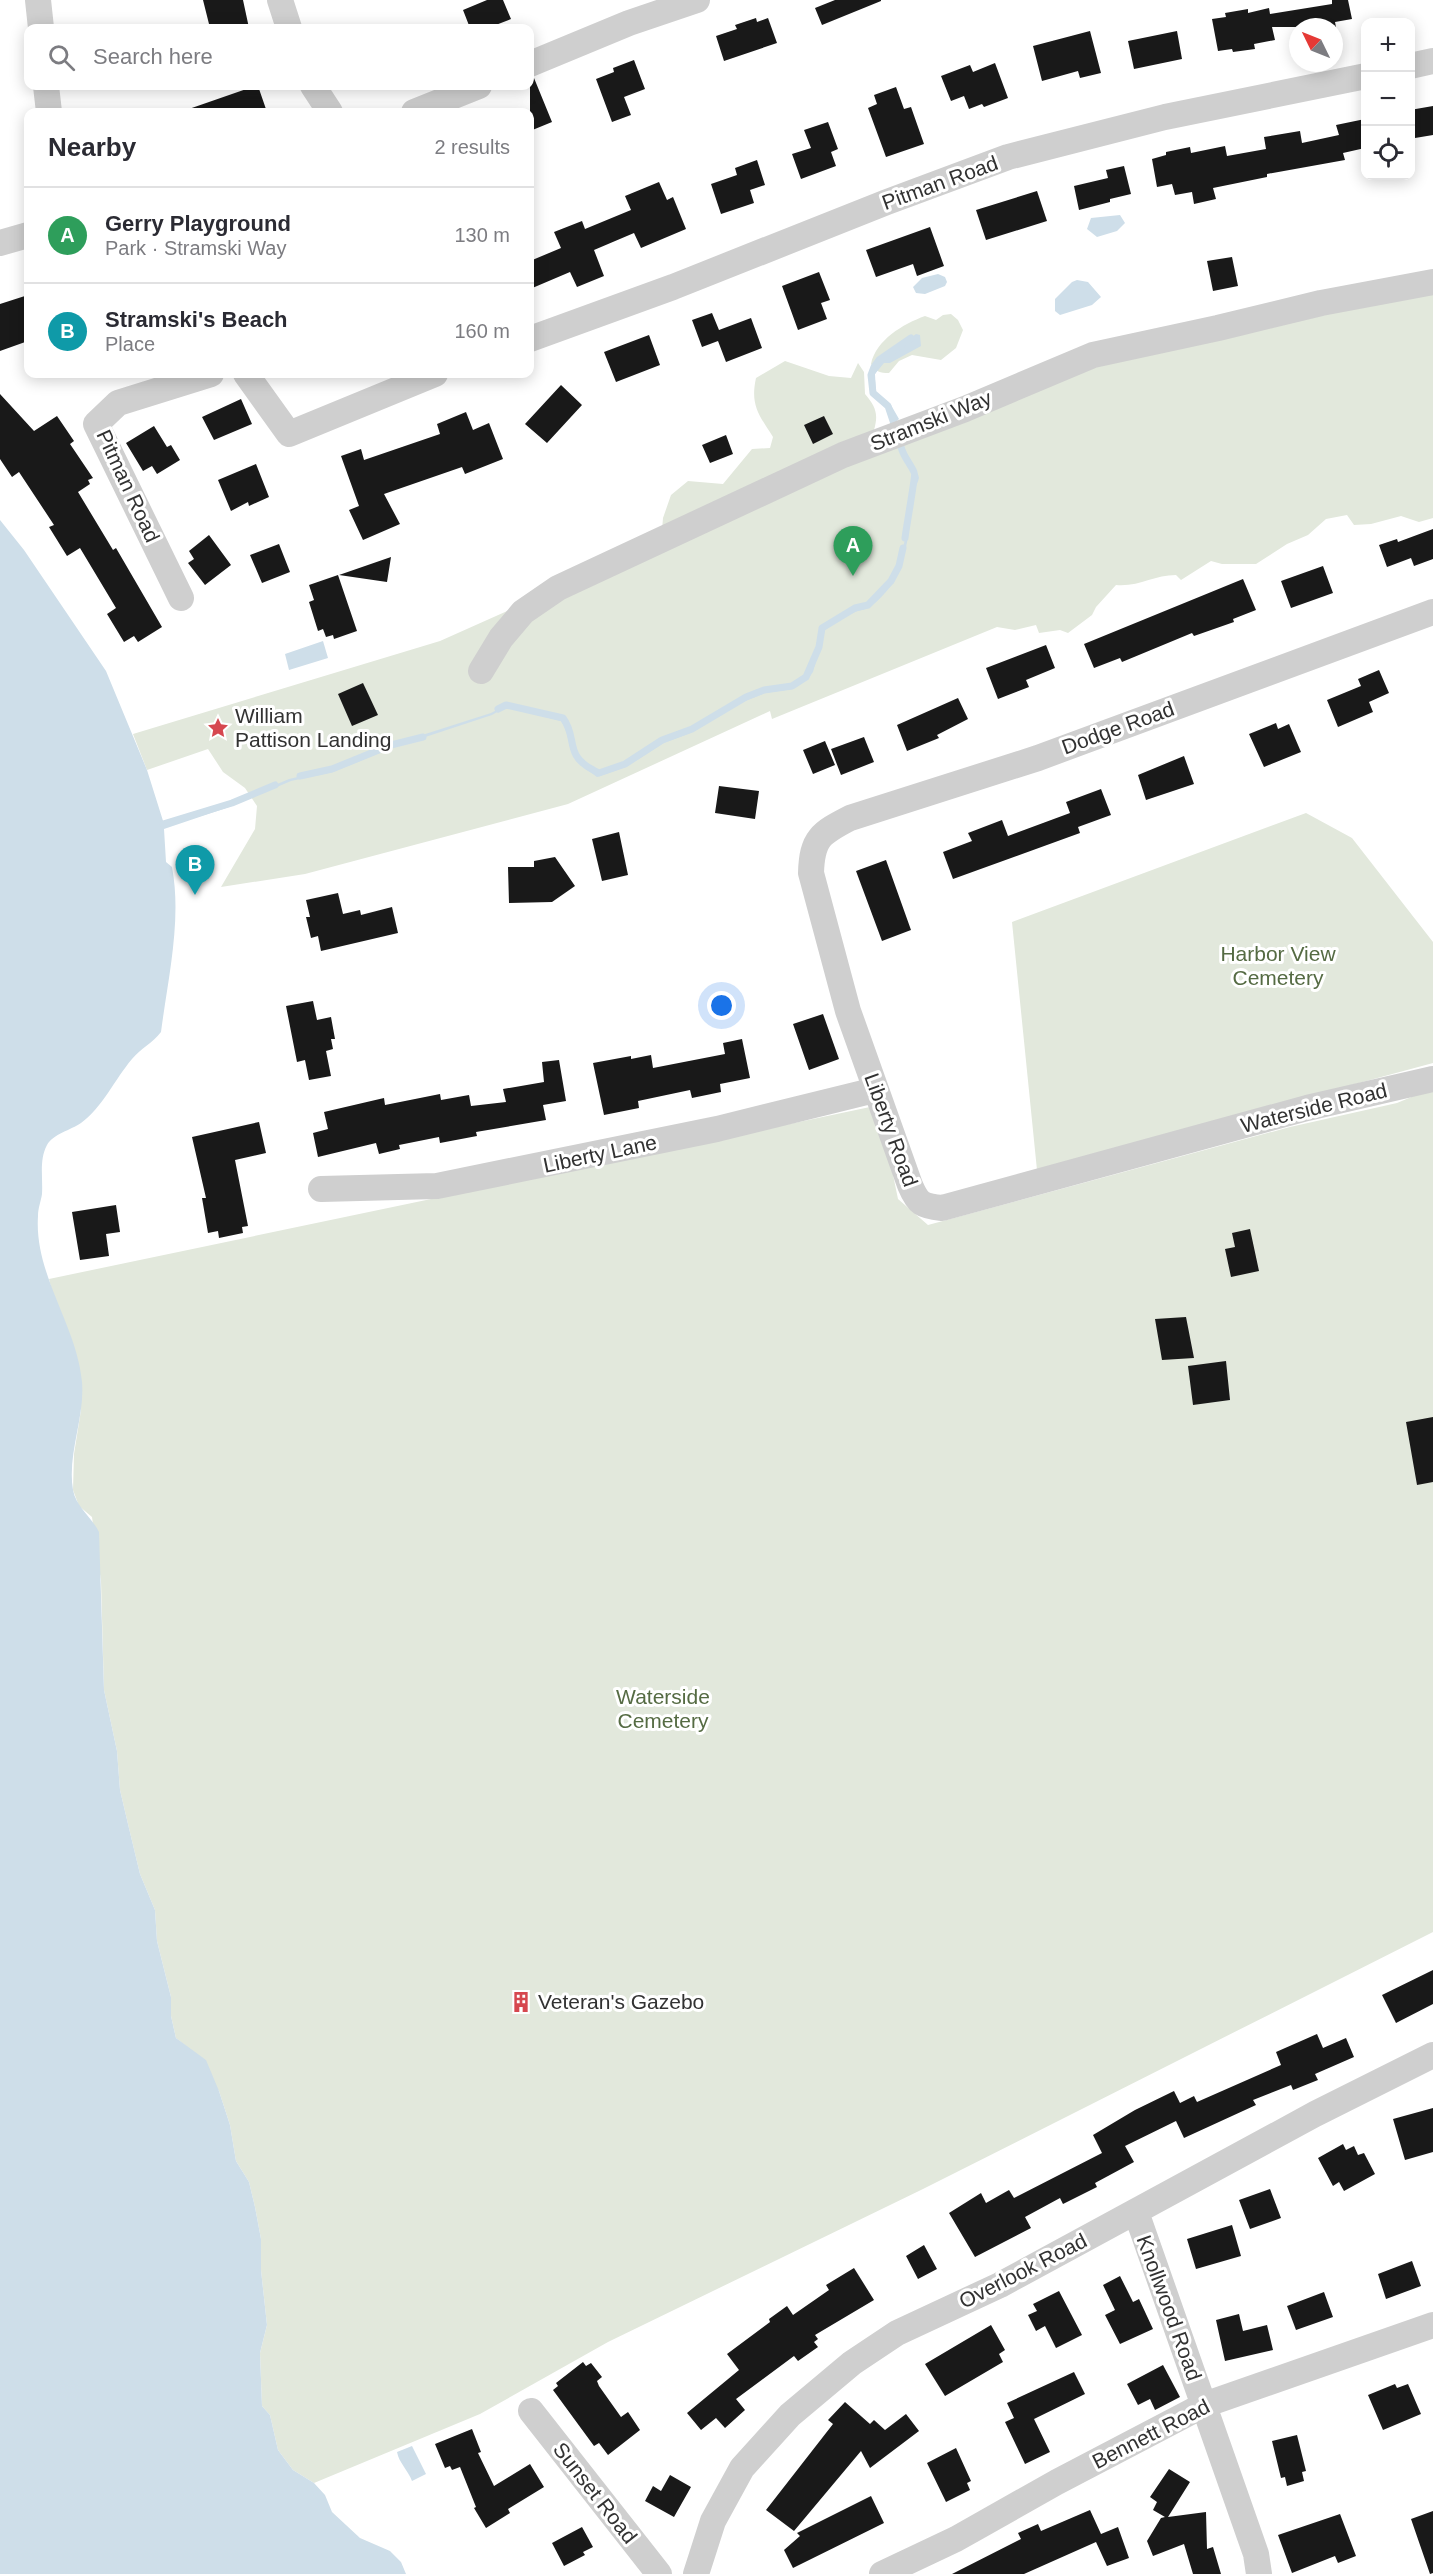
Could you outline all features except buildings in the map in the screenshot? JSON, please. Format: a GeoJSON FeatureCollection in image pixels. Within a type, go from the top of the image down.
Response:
{"type":"FeatureCollection","features":[{"type":"Feature","properties":{"kind":"street"},"geometry":{"type":"LineString","coordinates":[[38,0],[41,24]]}},
{"type":"Feature","properties":{"kind":"street"},"geometry":{"type":"LineString","coordinates":[[280,0],[288,24]]}},
{"type":"Feature","properties":{"kind":"street"},"geometry":{"type":"LineString","coordinates":[[534,62],[629,23],[697,0]]}},
{"type":"Feature","properties":{"kind":"street"},"geometry":{"type":"LineString","coordinates":[[1415,65],[1433,61]]}},
{"type":"Feature","properties":{"kind":"street","name":"Pitman Road"},"geometry":{"type":"LineString","coordinates":[[534,338],[673,287],[887,202],[1008,157],[1165,117],[1361,77]]}},
{"type":"Feature","properties":{"kind":"street"},"geometry":{"type":"LineString","coordinates":[[46,90],[49,108]]}},
{"type":"Feature","properties":{"kind":"street"},"geometry":{"type":"LineString","coordinates":[[316,90],[327,108]]}},
{"type":"Feature","properties":{"kind":"street"},"geometry":{"type":"LineString","coordinates":[[424,108],[469,90]]}},
{"type":"Feature","properties":{"kind":"street"},"geometry":{"type":"LineString","coordinates":[[0,243],[24,236]]}},
{"type":"Feature","properties":{"kind":"street","name":"Stramski Way"},"geometry":{"type":"LineString","coordinates":[[481,671],[501,638],[523,612],[558,588],[843,455],[964,409],[1093,355],[1321,303],[1433,282]]}},
{"type":"Feature","properties":{"kind":"street","name":"Pitman Road"},"geometry":{"type":"LineString","coordinates":[[181,598],[96,424],[118,403],[198,378]]}},
{"type":"Feature","properties":{"kind":"street"},"geometry":{"type":"LineString","coordinates":[[249,378],[289,434],[425,378]]}},
{"type":"Feature","properties":{"kind":"street","name":"Dodge Road"},"geometry":{"type":"LineString","coordinates":[[812,851],[823,833],[850,818],[1038,758],[1433,612]]}},
{"type":"Feature","properties":{"kind":"street","name":"Liberty Road"},"geometry":{"type":"LineString","coordinates":[[812,851],[811,873],[848,1011],[917,1200],[932,1207],[942,1208],[1194,1138]]}},
{"type":"Feature","properties":{"kind":"street","name":"Waterside Road"},"geometry":{"type":"LineString","coordinates":[[1194,1138],[1307,1108],[1433,1079]]}},
{"type":"Feature","properties":{"kind":"street","name":"Liberty Lane"},"geometry":{"type":"LineString","coordinates":[[321,1189],[350,1190],[448,1184],[717,1129],[875,1090]]}},
{"type":"Feature","properties":{"kind":"street","name":"Overlook Road"},"geometry":{"type":"LineString","coordinates":[[696,2574],[713,2521],[742,2468],[790,2415],[852,2363],[897,2333],[1000,2286],[1315,2114],[1433,2055]]}},
{"type":"Feature","properties":{"kind":"street","name":"Knollwood Road"},"geometry":{"type":"LineString","coordinates":[[1136,2212],[1256,2554],[1259,2574]]}},
{"type":"Feature","properties":{"kind":"street","name":"Bennett Road"},"geometry":{"type":"LineString","coordinates":[[882,2574],[956,2539],[1057,2482],[1204,2405],[1433,2325]]}},
{"type":"Feature","properties":{"kind":"street","name":"Sunset Road"},"geometry":{"type":"LineString","coordinates":[[531,2411],[659,2574]]}},
{"type":"Feature","properties":{"kind":"green space"},"geometry":{"type":"Polygon","coordinates":[[[1433,276],[1433,518],[1419,522],[1401,516],[1371,524],[1354,525],[1347,515],[1326,519],[1308,535],[1287,544],[1256,564],[1222,564],[1211,561],[1181,580],[1176,575],[1116,585],[1096,607],[1092,615],[1068,633],[1060,630],[1039,633],[1036,625],[1015,630],[997,627],[772,719],[770,711],[568,804],[305,874],[221,887],[255,829],[257,806],[245,788],[223,772],[208,749],[147,770],[133,734],[440,641],[669,539],[662,530],[663,518],[671,495],[688,481],[723,484],[752,449],[770,448],[773,437],[757,409],[754,387],[756,378],[785,361],[829,376],[851,378],[858,363],[864,372],[865,394],[874,406],[876,419],[874,430],[858,440],[1061,368],[1433,276]]]}},
{"type":"Feature","properties":{"kind":"green space"},"geometry":{"type":"Polygon","coordinates":[[[951,314],[958,320],[963,330],[956,348],[941,360],[912,355],[899,361],[889,373],[878,372],[871,364],[884,340],[900,328],[925,316],[936,320],[943,315],[951,314]]]}},
{"type":"Feature","properties":{"kind":"green space","name":"Harbor View Cemetery"},"geometry":{"type":"Polygon","coordinates":[[[1306,813],[1352,838],[1433,942],[1433,1063],[1037,1170],[1012,922],[1306,813]]]}},
{"type":"Feature","properties":{"kind":"green space","name":"Waterside Cemetery"},"geometry":{"type":"Polygon","coordinates":[[[1433,1088],[1433,1932],[923,2189],[608,2342],[480,2414],[314,2483],[293,2470],[278,2450],[270,2415],[262,2406],[260,2353],[267,2325],[261,2270],[261,2239],[249,2182],[236,2161],[230,2125],[219,2091],[186,2046],[176,2038],[171,2016],[171,1997],[157,1941],[155,1910],[140,1874],[120,1790],[117,1751],[104,1690],[101,1581],[92,1517],[79,1506],[73,1490],[74,1454],[81,1410],[49,1279],[870,1107],[892,1170],[898,1199],[928,1225],[1290,1127],[1397,1103],[1433,1088]]]}},
{"type":"Feature","properties":{"kind":"shaded area"},"geometry":{"type":"Polygon","coordinates":[[[1120,215],[1125,223],[1117,231],[1097,237],[1087,229],[1091,218],[1120,215]]]}},
{"type":"Feature","properties":{"kind":"shaded area"},"geometry":{"type":"Polygon","coordinates":[[[938,274],[945,277],[947,282],[945,286],[925,294],[916,293],[913,287],[922,278],[938,274]]]}},
{"type":"Feature","properties":{"kind":"shaded area"},"geometry":{"type":"Polygon","coordinates":[[[1077,280],[1088,282],[1101,297],[1092,305],[1060,315],[1055,311],[1055,299],[1077,280]]]}},
{"type":"Feature","properties":{"kind":"shaded area"},"geometry":{"type":"Polygon","coordinates":[[[916,334],[920,335],[921,346],[890,363],[884,363],[875,374],[876,393],[891,405],[899,419],[894,424],[888,406],[873,393],[874,371],[883,357],[916,334]]]}},
{"type":"Feature","properties":{"kind":"shaded area"},"geometry":{"type":"Polygon","coordinates":[[[903,445],[919,478],[913,495],[907,542],[899,570],[883,596],[870,607],[846,616],[825,629],[813,672],[808,679],[793,689],[765,693],[735,705],[693,732],[664,743],[626,767],[597,777],[574,757],[561,721],[506,707],[492,715],[392,748],[333,772],[291,781],[232,806],[164,829],[166,862],[172,867],[175,887],[175,928],[161,1032],[132,1059],[89,1117],[50,1141],[43,1157],[42,1194],[38,1213],[42,1259],[79,1361],[82,1382],[81,1409],[72,1463],[73,1490],[80,1507],[99,1532],[104,1690],[117,1751],[120,1790],[140,1874],[155,1910],[157,1941],[171,1997],[171,2016],[176,2038],[206,2060],[230,2125],[236,2161],[249,2182],[255,2207],[261,2239],[261,2270],[267,2325],[260,2353],[262,2406],[270,2415],[278,2450],[293,2470],[314,2483],[325,2495],[332,2512],[360,2538],[390,2551],[401,2562],[406,2574],[0,2574],[0,520],[24,550],[106,671],[147,770],[164,824],[232,803],[289,779],[332,769],[365,758],[391,745],[491,713],[506,705],[563,718],[569,727],[577,753],[588,766],[599,773],[625,764],[662,740],[692,729],[746,697],[764,690],[792,686],[806,677],[819,647],[822,628],[855,608],[868,605],[891,581],[899,566],[905,539],[910,492],[916,480],[914,471],[908,465],[901,447],[903,445]]]}},
{"type":"Feature","properties":{"kind":"shaded area"},"geometry":{"type":"Polygon","coordinates":[[[323,641],[328,658],[289,670],[285,654],[323,641]]]}},
{"type":"Feature","properties":{"kind":"shaded area"},"geometry":{"type":"Polygon","coordinates":[[[412,2446],[426,2474],[412,2481],[397,2452],[412,2446]]]}},
{"type":"Feature","properties":{"kind":"waterway"},"geometry":{"type":"LineString","coordinates":[[894,424],[888,406],[873,393],[871,375],[879,360],[911,338]]}},
{"type":"Feature","properties":{"kind":"waterway"},"geometry":{"type":"LineString","coordinates":[[901,447],[914,472],[905,538]]}},
{"type":"Feature","properties":{"kind":"waterway"},"geometry":{"type":"LineString","coordinates":[[498,709],[506,705],[563,718],[576,755],[583,764],[599,773],[625,764],[662,740],[692,729],[746,697],[764,690],[792,686],[806,677],[819,647],[822,628],[855,608],[868,605],[891,581],[899,566],[903,548]]}},
{"type":"Feature","properties":{"kind":"waterway"},"geometry":{"type":"LineString","coordinates":[[300,776],[332,769],[391,745],[423,737]]}},
{"type":"Feature","properties":{"kind":"waterway"},"geometry":{"type":"LineString","coordinates":[[163,824],[232,803],[275,785]]}},
{"type":"Feature","properties":{"kind":"place","name":"Gerry Playground"},"geometry":{"type":"Point","coordinates":[853,576]}},
{"type":"Feature","properties":{"kind":"place","name":"William Pattison Landing"},"geometry":{"type":"Point","coordinates":[218,728]}},
{"type":"Feature","properties":{"kind":"place","name":"Stramski's Beach"},"geometry":{"type":"Point","coordinates":[195,895]}},
{"type":"Feature","properties":{"kind":"place","name":"Veteran's Gazebo"},"geometry":{"type":"Point","coordinates":[521,2002]}}]}
